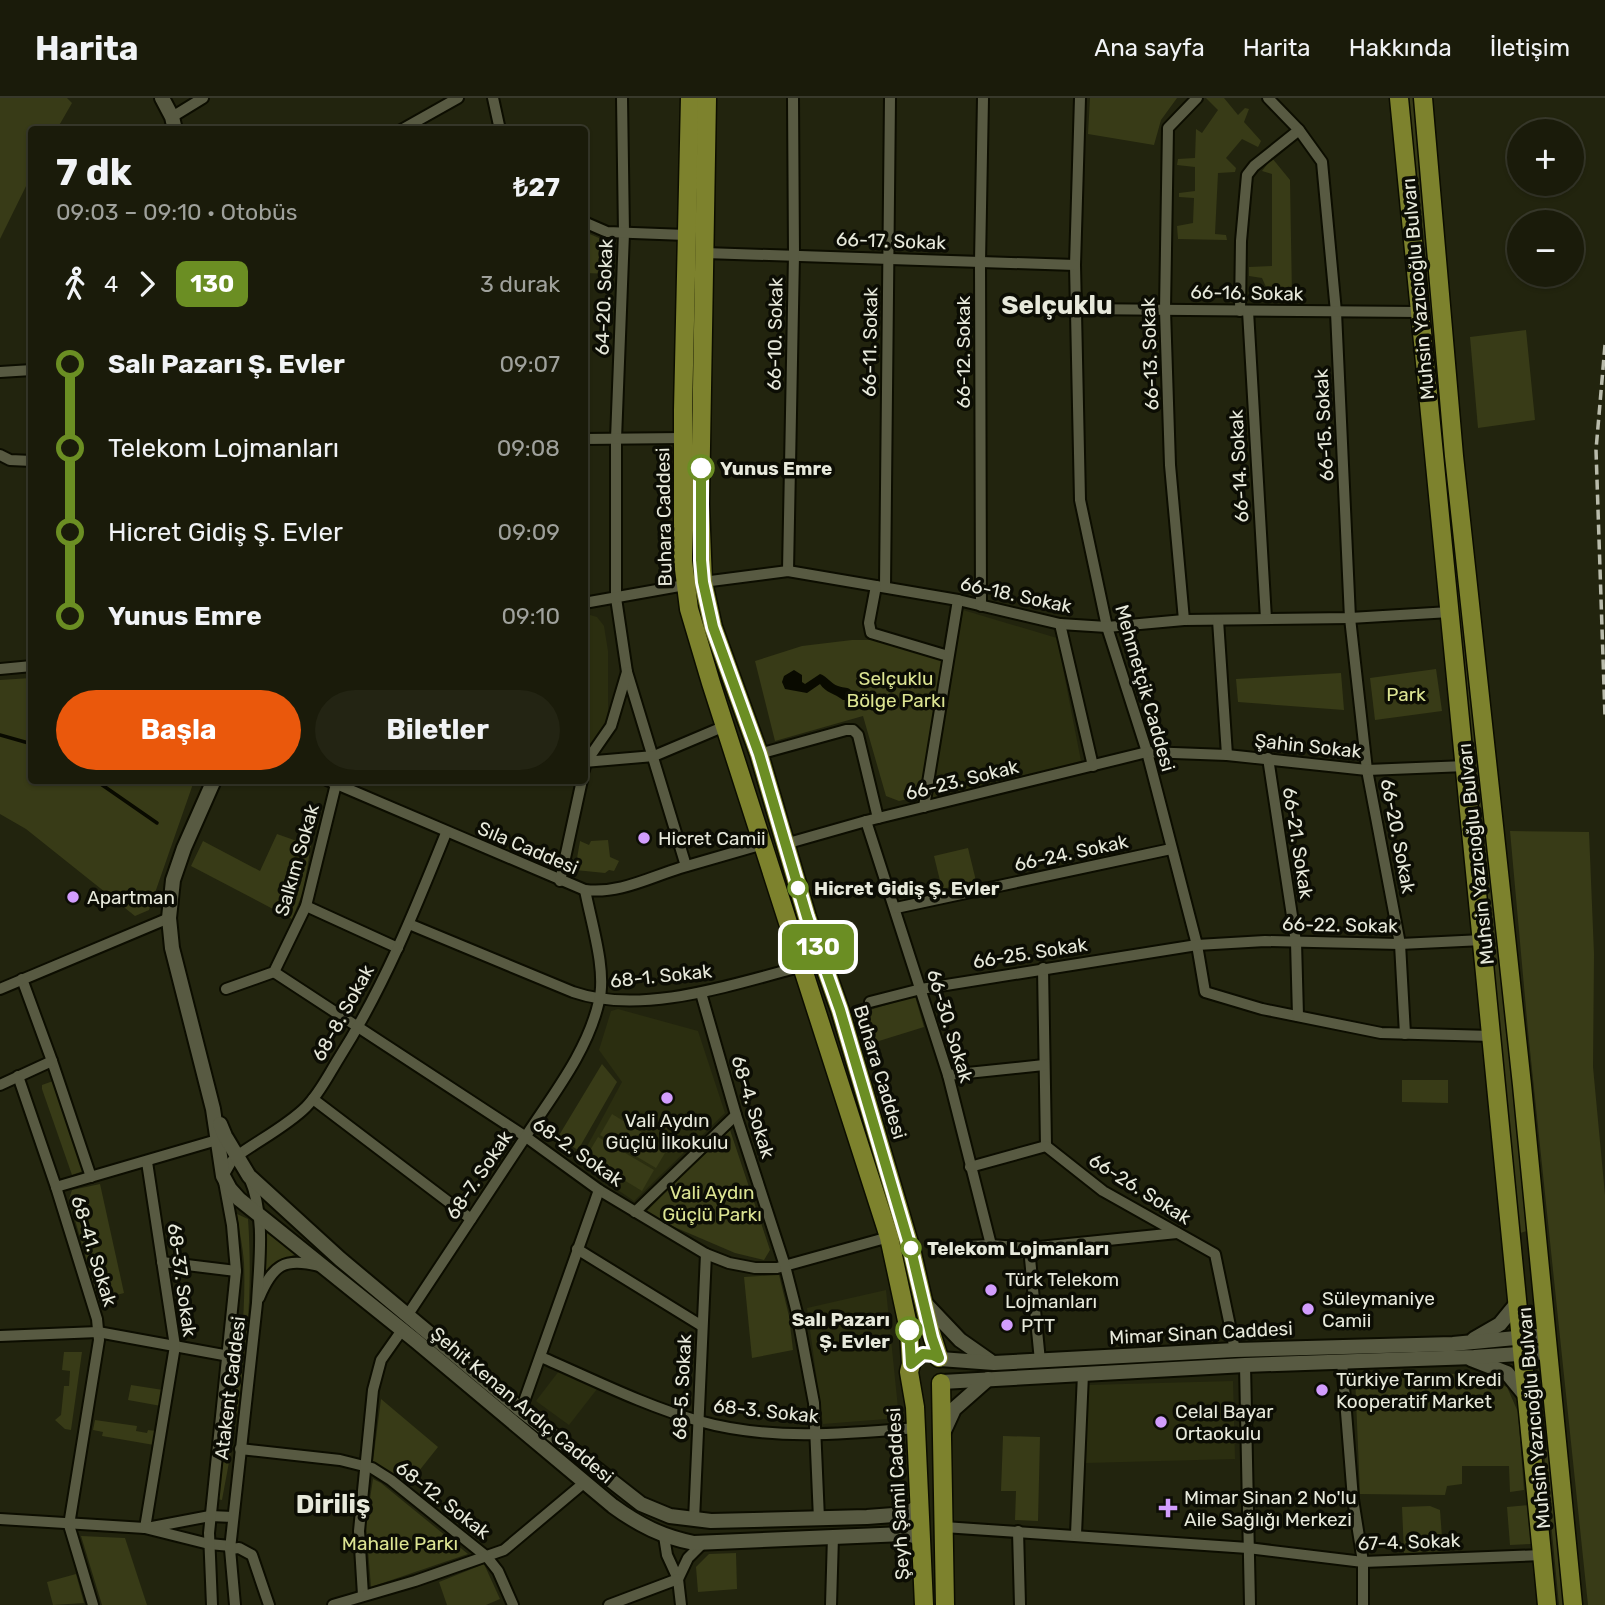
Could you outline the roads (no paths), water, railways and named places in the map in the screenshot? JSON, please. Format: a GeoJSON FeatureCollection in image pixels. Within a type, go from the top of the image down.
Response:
{"type":"FeatureCollection","features":[{"type":"Feature","properties":{"kind":"main road","name":"Buhara Caddesi"},"geometry":{"type":"LineString","coordinates":[[690,98],[683,537],[694,584],[713,627],[759,754],[807,917],[840,1010],[912,1254],[939,1359]]}},
{"type":"Feature","properties":{"kind":"main road","name":"Buhara Caddesi"},"geometry":{"type":"LineString","coordinates":[[707,98],[700,504],[694,584],[696,632],[888,1237],[905,1306],[911,1373]]}},
{"type":"Feature","properties":{"kind":"main road","name":"Muhsin Yazıcıoğlu Bulvarı"},"geometry":{"type":"LineString","coordinates":[[1399,98],[1547,1605]]}},
{"type":"Feature","properties":{"kind":"main road","name":"Muhsin Yazıcıoğlu Bulvarı"},"geometry":{"type":"LineString","coordinates":[[1423,98],[1454,456],[1573,1605]]}},
{"type":"Feature","properties":{"kind":"main road"},"geometry":{"type":"LineString","coordinates":[[942,1382],[933,1390],[926,1391],[916,1387],[911,1373],[923,1354],[939,1359],[945,1369],[942,1382],[945,1605]]}},
{"type":"Feature","properties":{"kind":"main road","name":"Şeyh Şamil Caddesi"},"geometry":{"type":"LineString","coordinates":[[911,1373],[924,1605]]}},
{"type":"Feature","properties":{"kind":"street"},"geometry":{"type":"LineString","coordinates":[[162,98],[174,123],[203,98]]}},
{"type":"Feature","properties":{"kind":"street"},"geometry":{"type":"LineString","coordinates":[[408,126],[458,98]]}},
{"type":"Feature","properties":{"kind":"street"},"geometry":{"type":"LineString","coordinates":[[493,98],[499,126]]}},
{"type":"Feature","properties":{"kind":"street","name":"64-20. Sokak"},"geometry":{"type":"LineString","coordinates":[[622,98],[624,233],[616,439],[616,598],[627,672],[686,866]]}},
{"type":"Feature","properties":{"kind":"street","name":"66-10. Sokak"},"geometry":{"type":"LineString","coordinates":[[788,571],[794,255],[793,98]]}},
{"type":"Feature","properties":{"kind":"street","name":"66-11. Sokak"},"geometry":{"type":"LineString","coordinates":[[890,98],[881,587],[868,627],[874,635],[948,656]]}},
{"type":"Feature","properties":{"kind":"street","name":"66-12. Sokak"},"geometry":{"type":"LineString","coordinates":[[981,606],[983,98]]}},
{"type":"Feature","properties":{"kind":"street","name":"Mehmetçik Caddesi"},"geometry":{"type":"LineString","coordinates":[[1080,98],[1075,265],[1080,500],[1107,627],[1147,752],[1197,945],[1205,992],[1262,1009],[1381,1033],[1492,1036]]}},
{"type":"Feature","properties":{"kind":"street","name":"66-13. Sokak"},"geometry":{"type":"LineString","coordinates":[[1184,620],[1170,465],[1165,310],[1168,128],[1197,98]]}},
{"type":"Feature","properties":{"kind":"street","name":"66-15. Sokak"},"geometry":{"type":"LineString","coordinates":[[1268,98],[1299,130],[1322,162],[1336,312],[1350,618],[1367,770]]}},
{"type":"Feature","properties":{"kind":"street","name":"66-14. Sokak"},"geometry":{"type":"LineString","coordinates":[[1266,619],[1241,241],[1247,176],[1254,166],[1299,130]]}},
{"type":"Feature","properties":{"kind":"street"},"geometry":{"type":"LineString","coordinates":[[588,224],[607,232],[686,235]]}},
{"type":"Feature","properties":{"kind":"street","name":"66-17. Sokak"},"geometry":{"type":"LineString","coordinates":[[705,253],[1075,265]]}},
{"type":"Feature","properties":{"kind":"street","name":"66-16. Sokak"},"geometry":{"type":"LineString","coordinates":[[1075,309],[1419,312]]}},
{"type":"Feature","properties":{"kind":"street"},"geometry":{"type":"LineString","coordinates":[[0,372],[28,370]]}},
{"type":"Feature","properties":{"kind":"street"},"geometry":{"type":"LineString","coordinates":[[588,439],[684,438]]}},
{"type":"Feature","properties":{"kind":"street"},"geometry":{"type":"LineString","coordinates":[[5,458],[28,461]]}},
{"type":"Feature","properties":{"kind":"street","name":"66-18. Sokak"},"geometry":{"type":"LineString","coordinates":[[588,602],[788,571],[958,600],[1060,624],[1107,627],[1184,620],[1350,618],[1450,612]]}},
{"type":"Feature","properties":{"kind":"street"},"geometry":{"type":"LineString","coordinates":[[924,807],[958,600]]}},
{"type":"Feature","properties":{"kind":"street"},"geometry":{"type":"LineString","coordinates":[[1217,620],[1227,755]]}},
{"type":"Feature","properties":{"kind":"street"},"geometry":{"type":"LineString","coordinates":[[1060,624],[1093,766]]}},
{"type":"Feature","properties":{"kind":"street"},"geometry":{"type":"LineString","coordinates":[[0,669],[28,666]]}},
{"type":"Feature","properties":{"kind":"street"},"geometry":{"type":"LineString","coordinates":[[588,760],[611,726],[627,672]]}},
{"type":"Feature","properties":{"kind":"street"},"geometry":{"type":"LineString","coordinates":[[588,765],[654,756],[725,726]]}},
{"type":"Feature","properties":{"kind":"street"},"geometry":{"type":"LineString","coordinates":[[759,754],[853,730],[858,735],[878,818]]}},
{"type":"Feature","properties":{"kind":"street","name":"Şahin Sokak"},"geometry":{"type":"LineString","coordinates":[[1147,752],[1268,758],[1367,770],[1466,766]]}},
{"type":"Feature","properties":{"kind":"street","name":"66-23. Sokak"},"geometry":{"type":"LineString","coordinates":[[785,844],[866,821],[1147,752]]}},
{"type":"Feature","properties":{"kind":"street","name":"66-21. Sokak"},"geometry":{"type":"LineString","coordinates":[[1268,758],[1296,942],[1298,1016]]}},
{"type":"Feature","properties":{"kind":"street","name":"66-20. Sokak"},"geometry":{"type":"LineString","coordinates":[[1367,770],[1400,944],[1405,1034]]}},
{"type":"Feature","properties":{"kind":"street","name":"Şehit Kenan Ardıç Caddesi"},"geometry":{"type":"LineString","coordinates":[[212,784],[173,880],[169,918],[172,947],[210,1098],[223,1176],[230,1189],[260,1217],[631,1520],[664,1536],[694,1543],[904,1534],[914,1536],[922,1542]]}},
{"type":"Feature","properties":{"kind":"street","name":"Salkım Sokak"},"geometry":{"type":"LineString","coordinates":[[274,972],[306,906],[333,784]]}},
{"type":"Feature","properties":{"kind":"street","name":"Sıla Caddesi"},"geometry":{"type":"LineString","coordinates":[[337,784],[446,833],[585,890],[609,892],[764,844]]}},
{"type":"Feature","properties":{"kind":"street"},"geometry":{"type":"LineString","coordinates":[[560,881],[581,784]]}},
{"type":"Feature","properties":{"kind":"street","name":"66-30. Sokak"},"geometry":{"type":"LineString","coordinates":[[866,821],[948,1075],[991,1245]]}},
{"type":"Feature","properties":{"kind":"street","name":"68-8. Sokak"},"geometry":{"type":"LineString","coordinates":[[223,1176],[230,1162],[237,1156],[299,1113],[313,1099],[359,1027],[409,924],[446,833]]}},
{"type":"Feature","properties":{"kind":"street","name":"66-24. Sokak"},"geometry":{"type":"LineString","coordinates":[[895,908],[1171,849]]}},
{"type":"Feature","properties":{"kind":"street","name":"68-7. Sokak"},"geometry":{"type":"LineString","coordinates":[[407,1316],[526,1137],[588,1035],[600,1000],[599,967],[585,890]]}},
{"type":"Feature","properties":{"kind":"street"},"geometry":{"type":"LineString","coordinates":[[306,906],[397,948]]}},
{"type":"Feature","properties":{"kind":"street"},"geometry":{"type":"LineString","coordinates":[[0,989],[169,918]]}},
{"type":"Feature","properties":{"kind":"street","name":"68-1. Sokak"},"geometry":{"type":"LineString","coordinates":[[409,924],[573,992],[600,1000],[622,1001],[701,993],[803,966]]}},
{"type":"Feature","properties":{"kind":"street","name":"66-22. Sokak"},"geometry":{"type":"LineString","coordinates":[[1197,945],[1265,941],[1400,944],[1483,940]]}},
{"type":"Feature","properties":{"kind":"street","name":"66-25. Sokak"},"geometry":{"type":"LineString","coordinates":[[870,1002],[921,989],[1197,945]]}},
{"type":"Feature","properties":{"kind":"street"},"geometry":{"type":"LineString","coordinates":[[970,1167],[1046,1146],[1043,968]]}},
{"type":"Feature","properties":{"kind":"street"},"geometry":{"type":"LineString","coordinates":[[226,989],[274,972]]}},
{"type":"Feature","properties":{"kind":"street","name":"68-2. Sokak"},"geometry":{"type":"LineString","coordinates":[[274,972],[526,1137],[599,1190],[706,1254],[729,1263],[755,1268],[785,1266],[888,1237]]}},
{"type":"Feature","properties":{"kind":"street"},"geometry":{"type":"LineString","coordinates":[[22,979],[91,1177]]}},
{"type":"Feature","properties":{"kind":"street","name":"68-4. Sokak"},"geometry":{"type":"LineString","coordinates":[[701,993],[736,1115],[785,1266],[808,1370],[817,1435],[819,1520]]}},
{"type":"Feature","properties":{"kind":"street"},"geometry":{"type":"LineString","coordinates":[[0,1085],[52,1061]]}},
{"type":"Feature","properties":{"kind":"street"},"geometry":{"type":"LineString","coordinates":[[948,1075],[1044,1065]]}},
{"type":"Feature","properties":{"kind":"street","name":"68-41. Sokak"},"geometry":{"type":"LineString","coordinates":[[18,1076],[97,1319],[99,1340],[69,1525]]}},
{"type":"Feature","properties":{"kind":"street","name":"Şehit Kenan Ardıç Caddesi"},"geometry":{"type":"LineString","coordinates":[[210,1098],[225,1136],[249,1176],[407,1316],[641,1504],[670,1516],[700,1521],[819,1520],[907,1514],[920,1505]]}},
{"type":"Feature","properties":{"kind":"street"},"geometry":{"type":"LineString","coordinates":[[313,1099],[471,1219]]}},
{"type":"Feature","properties":{"kind":"street"},"geometry":{"type":"LineString","coordinates":[[635,1212],[736,1115]]}},
{"type":"Feature","properties":{"kind":"street"},"geometry":{"type":"LineString","coordinates":[[56,1187],[217,1140]]}},
{"type":"Feature","properties":{"kind":"street","name":"66-26. Sokak"},"geometry":{"type":"LineString","coordinates":[[1046,1146],[1103,1191],[1215,1254],[1234,1350]]}},
{"type":"Feature","properties":{"kind":"street","name":"68-37. Sokak"},"geometry":{"type":"LineString","coordinates":[[145,1528],[175,1346],[147,1161]]}},
{"type":"Feature","properties":{"kind":"street","name":"Atakent Caddesi"},"geometry":{"type":"LineString","coordinates":[[212,1605],[210,1516],[236,1271],[236,1248],[223,1176]]}},
{"type":"Feature","properties":{"kind":"street","name":"Atakent Caddesi"},"geometry":{"type":"LineString","coordinates":[[235,1605],[230,1547],[257,1303],[260,1217],[249,1176]]}},
{"type":"Feature","properties":{"kind":"street"},"geometry":{"type":"LineString","coordinates":[[521,1410],[599,1190]]}},
{"type":"Feature","properties":{"kind":"street"},"geometry":{"type":"LineString","coordinates":[[968,1246],[1029,1248],[1177,1233]]}},
{"type":"Feature","properties":{"kind":"street"},"geometry":{"type":"LineString","coordinates":[[1029,1248],[1040,1361]]}},
{"type":"Feature","properties":{"kind":"street"},"geometry":{"type":"LineString","coordinates":[[577,1249],[702,1326]]}},
{"type":"Feature","properties":{"kind":"street","name":"68-5. Sokak"},"geometry":{"type":"LineString","coordinates":[[700,1521],[698,1421],[706,1254]]}},
{"type":"Feature","properties":{"kind":"street"},"geometry":{"type":"LineString","coordinates":[[257,1303],[275,1269],[287,1262],[296,1261],[320,1266]]}},
{"type":"Feature","properties":{"kind":"street"},"geometry":{"type":"LineString","coordinates":[[162,1262],[236,1271]]}},
{"type":"Feature","properties":{"kind":"street"},"geometry":{"type":"LineString","coordinates":[[924,1302],[960,1340],[994,1363]]}},
{"type":"Feature","properties":{"kind":"street"},"geometry":{"type":"LineString","coordinates":[[1518,1302],[1500,1324],[1467,1350],[1507,1373],[1525,1395]]}},
{"type":"Feature","properties":{"kind":"street"},"geometry":{"type":"LineString","coordinates":[[363,1595],[359,1531],[377,1372],[401,1330]]}},
{"type":"Feature","properties":{"kind":"street"},"geometry":{"type":"LineString","coordinates":[[0,1336],[98,1332],[229,1356]]}},
{"type":"Feature","properties":{"kind":"street","name":"Mimar Sinan Caddesi"},"geometry":{"type":"LineString","coordinates":[[942,1382],[1342,1362],[1547,1344]]}},
{"type":"Feature","properties":{"kind":"street","name":"Mimar Sinan Caddesi"},"geometry":{"type":"LineString","coordinates":[[939,1359],[994,1363],[1234,1350],[1467,1350]]}},
{"type":"Feature","properties":{"kind":"street","name":"68-3. Sokak"},"geometry":{"type":"LineString","coordinates":[[541,1357],[698,1421],[769,1432],[817,1435],[916,1428]]}},
{"type":"Feature","properties":{"kind":"street"},"geometry":{"type":"LineString","coordinates":[[1342,1362],[1353,1499],[1363,1562],[1363,1605]]}},
{"type":"Feature","properties":{"kind":"street"},"geometry":{"type":"LineString","coordinates":[[1245,1365],[1250,1605]]}},
{"type":"Feature","properties":{"kind":"street"},"geometry":{"type":"LineString","coordinates":[[1076,1534],[1083,1374]]}},
{"type":"Feature","properties":{"kind":"street"},"geometry":{"type":"LineString","coordinates":[[942,1435],[954,1409],[988,1379]]}},
{"type":"Feature","properties":{"kind":"street","name":"68-12. Sokak"},"geometry":{"type":"LineString","coordinates":[[240,1449],[340,1460],[366,1466],[391,1480],[487,1557],[498,1571],[513,1605]]}},
{"type":"Feature","properties":{"kind":"street"},"geometry":{"type":"LineString","coordinates":[[333,1605],[487,1557],[511,1545],[585,1482]]}},
{"type":"Feature","properties":{"kind":"street"},"geometry":{"type":"LineString","coordinates":[[145,1528],[210,1516],[233,1517]]}},
{"type":"Feature","properties":{"kind":"street"},"geometry":{"type":"LineString","coordinates":[[670,1516],[661,1524],[661,1528],[664,1548],[678,1579],[681,1605]]}},
{"type":"Feature","properties":{"kind":"street"},"geometry":{"type":"LineString","coordinates":[[0,1519],[145,1528],[247,1551],[256,1560],[269,1605]]}},
{"type":"Feature","properties":{"kind":"street"},"geometry":{"type":"LineString","coordinates":[[609,1605],[678,1579],[688,1558],[712,1535],[712,1531],[700,1521]]}},
{"type":"Feature","properties":{"kind":"street"},"geometry":{"type":"LineString","coordinates":[[69,1525],[93,1605]]}},
{"type":"Feature","properties":{"kind":"street","name":"67-4. Sokak"},"geometry":{"type":"LineString","coordinates":[[944,1527],[1076,1534],[1248,1548],[1363,1562],[1542,1555]]}},
{"type":"Feature","properties":{"kind":"street"},"geometry":{"type":"LineString","coordinates":[[1018,1531],[1020,1605]]}},
{"type":"Feature","properties":{"kind":"street"},"geometry":{"type":"LineString","coordinates":[[831,1605],[833,1536]]}},
{"type":"Feature","properties":{"kind":"waterway"},"geometry":{"type":"LineString","coordinates":[[0,735],[28,743]]}},
{"type":"Feature","properties":{"kind":"waterway"},"geometry":{"type":"LineString","coordinates":[[101,784],[157,823]]}},
{"type":"Feature","properties":{"kind":"railway"},"geometry":{"type":"LineString","coordinates":[[1605,345],[1596,450],[1605,717]]}},
{"type":"Feature","properties":{"kind":"place","name":"Yunus Emre"},"geometry":{"type":"Point","coordinates":[701,468]}},
{"type":"Feature","properties":{"kind":"place","name":"Hicret Camii"},"geometry":{"type":"Point","coordinates":[644,838]}},
{"type":"Feature","properties":{"kind":"place","name":"Hicret Gidiş Ş. Evler"},"geometry":{"type":"Point","coordinates":[798,888]}},
{"type":"Feature","properties":{"kind":"place","name":"Apartman"},"geometry":{"type":"Point","coordinates":[73,897]}},
{"type":"Feature","properties":{"kind":"place","name":"Vali Aydın Güçlü İlkokulu"},"geometry":{"type":"Point","coordinates":[667,1098]}},
{"type":"Feature","properties":{"kind":"place","name":"Telekom Lojmanları"},"geometry":{"type":"Point","coordinates":[911,1248]}},
{"type":"Feature","properties":{"kind":"place","name":"Türk Telekom Lojmanları"},"geometry":{"type":"Point","coordinates":[991,1290]}},
{"type":"Feature","properties":{"kind":"place","name":"Süleymaniye Camii"},"geometry":{"type":"Point","coordinates":[1308,1309]}},
{"type":"Feature","properties":{"kind":"place","name":"PTT"},"geometry":{"type":"Point","coordinates":[1007,1325]}},
{"type":"Feature","properties":{"kind":"place","name":"Salı Pazarı Ş. Evler"},"geometry":{"type":"Point","coordinates":[909,1330]}},
{"type":"Feature","properties":{"kind":"place","name":"Türkiye Tarım Kredi Kooperatif Market"},"geometry":{"type":"Point","coordinates":[1322,1390]}},
{"type":"Feature","properties":{"kind":"place","name":"Celal Bayar Ortaokulu"},"geometry":{"type":"Point","coordinates":[1161,1422]}},
{"type":"Feature","properties":{"kind":"place","name":"Mimar Sinan 2 No'lu Aile Sağlığı Merkezi"},"geometry":{"type":"Point","coordinates":[1168,1508]}},
{"type":"Feature","properties":{"kind":"district","name":"Selçuklu"},"geometry":{"type":"Point","coordinates":[1057,305]}},
{"type":"Feature","properties":{"kind":"district","name":"Diriliş"},"geometry":{"type":"Point","coordinates":[333,1504]}},
{"type":"Feature","properties":{"kind":"park label","name":"Selçuklu Bölge Parkı"},"geometry":{"type":"Point","coordinates":[896,689]}},
{"type":"Feature","properties":{"kind":"park label","name":"Park"},"geometry":{"type":"Point","coordinates":[1406,694]}},
{"type":"Feature","properties":{"kind":"park label","name":"Vali Aydın Güçlü Parkı"},"geometry":{"type":"Point","coordinates":[712,1203]}},
{"type":"Feature","properties":{"kind":"park label","name":"Mahalle Parkı"},"geometry":{"type":"Point","coordinates":[400,1543]}}]}
